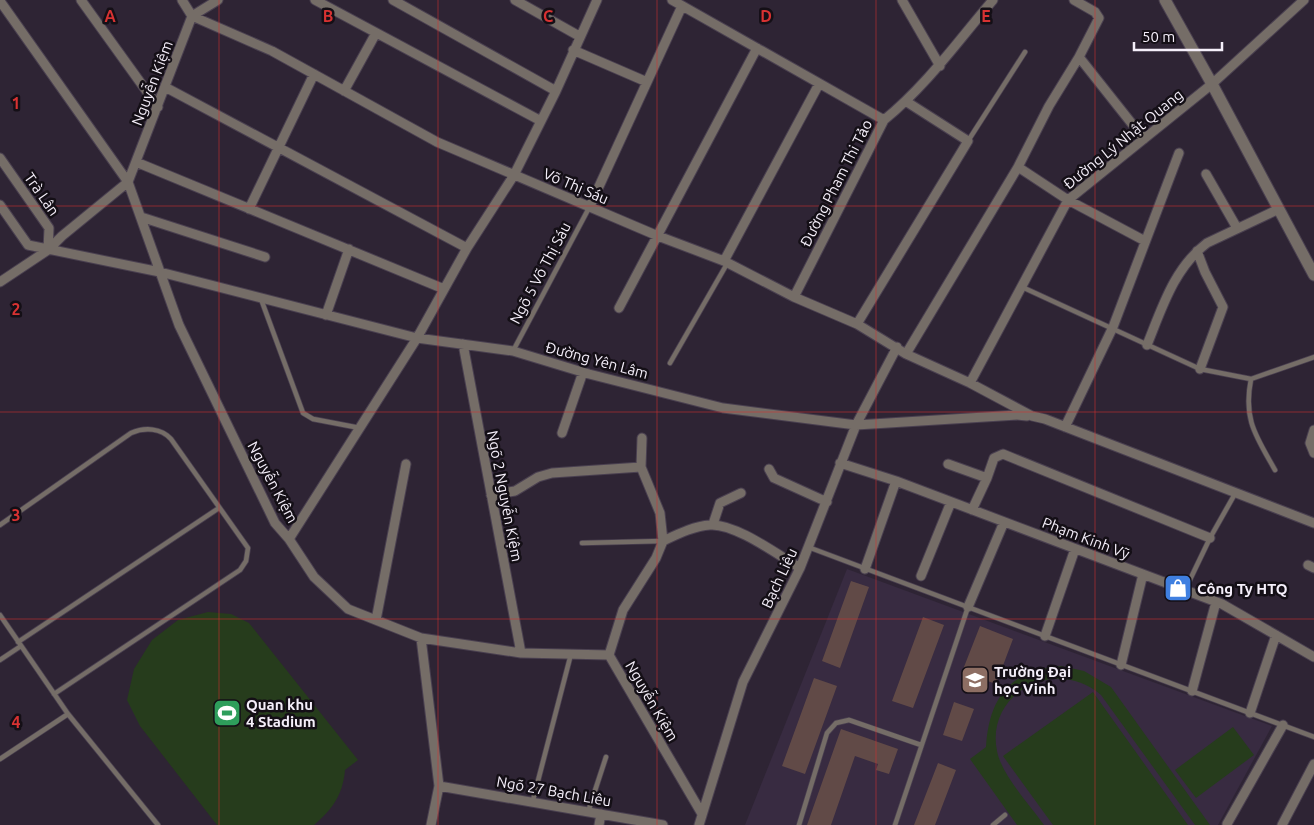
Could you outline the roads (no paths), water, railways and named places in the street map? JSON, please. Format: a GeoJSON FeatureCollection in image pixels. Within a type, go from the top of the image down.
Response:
{"type":"FeatureCollection","features":[{"type":"Feature","properties":{"kind":"street"},"geometry":{"type":"LineString","coordinates":[[81,0],[158,107]]}},
{"type":"Feature","properties":{"kind":"street"},"geometry":{"type":"LineString","coordinates":[[182,0],[192,16],[218,0]]}},
{"type":"Feature","properties":{"kind":"street"},"geometry":{"type":"LineString","coordinates":[[315,0],[541,120]]}},
{"type":"Feature","properties":{"kind":"street"},"geometry":{"type":"LineString","coordinates":[[393,0],[556,91]]}},
{"type":"Feature","properties":{"kind":"street"},"geometry":{"type":"LineString","coordinates":[[515,0],[579,36]]}},
{"type":"Feature","properties":{"kind":"street"},"geometry":{"type":"LineString","coordinates":[[289,539],[417,338],[467,248],[514,175],[556,91],[579,36],[597,0]]}},
{"type":"Feature","properties":{"kind":"street"},"geometry":{"type":"LineString","coordinates":[[672,0],[884,120]]}},
{"type":"Feature","properties":{"kind":"street"},"geometry":{"type":"LineString","coordinates":[[902,0],[940,66]]}},
{"type":"Feature","properties":{"kind":"street"},"geometry":{"type":"LineString","coordinates":[[906,354],[1018,167],[1049,106],[1079,57],[1099,18],[1095,12],[1074,0]]}},
{"type":"Feature","properties":{"kind":"street"},"geometry":{"type":"LineString","coordinates":[[1165,0],[1314,275]]}},
{"type":"Feature","properties":{"kind":"street","name":"Đường Lý Nhật Quang"},"geometry":{"type":"LineString","coordinates":[[970,383],[1068,200],[1212,84],[1304,0]]}},
{"type":"Feature","properties":{"kind":"street"},"geometry":{"type":"LineString","coordinates":[[0,1],[128,182],[62,236],[48,250],[0,282]]}},
{"type":"Feature","properties":{"kind":"street","name":"Đường Pham Thi Tảo"},"geometry":{"type":"LineString","coordinates":[[794,297],[884,120],[907,102],[940,66],[988,2]]}},
{"type":"Feature","properties":{"kind":"street"},"geometry":{"type":"LineString","coordinates":[[590,206],[682,6]]}},
{"type":"Feature","properties":{"kind":"street","name":"Nguyễn Kiệm"},"geometry":{"type":"LineString","coordinates":[[192,16],[128,182],[183,334],[275,523],[289,539],[314,578],[348,609],[422,638],[521,653],[609,655],[702,814]]}},
{"type":"Feature","properties":{"kind":"street","name":"Võ Thị Sáu"},"geometry":{"type":"LineString","coordinates":[[192,16],[272,51],[437,142],[658,236],[726,261],[794,297],[857,324],[906,354],[970,383],[1032,416]]}},
{"type":"Feature","properties":{"kind":"street"},"geometry":{"type":"LineString","coordinates":[[344,91],[376,33]]}},
{"type":"Feature","properties":{"kind":"street"},"geometry":{"type":"LineString","coordinates":[[619,308],[757,48]]}},
{"type":"Feature","properties":{"kind":"street"},"geometry":{"type":"LineString","coordinates":[[573,50],[647,82]]}},
{"type":"Feature","properties":{"kind":"street"},"geometry":{"type":"LineString","coordinates":[[1079,57],[1144,139]]}},
{"type":"Feature","properties":{"kind":"street"},"geometry":{"type":"LineString","coordinates":[[250,209],[314,74]]}},
{"type":"Feature","properties":{"kind":"street"},"geometry":{"type":"LineString","coordinates":[[726,261],[819,84]]}},
{"type":"Feature","properties":{"kind":"street"},"geometry":{"type":"LineString","coordinates":[[165,87],[467,248]]}},
{"type":"Feature","properties":{"kind":"street"},"geometry":{"type":"LineString","coordinates":[[857,324],[968,141],[907,102]]}},
{"type":"Feature","properties":{"kind":"street"},"geometry":{"type":"LineString","coordinates":[[1065,427],[1112,327],[1179,153]]}},
{"type":"Feature","properties":{"kind":"street","name":"Trà Lân"},"geometry":{"type":"LineString","coordinates":[[0,158],[48,228],[48,250]]}},
{"type":"Feature","properties":{"kind":"street"},"geometry":{"type":"LineString","coordinates":[[136,162],[444,289]]}},
{"type":"Feature","properties":{"kind":"street"},"geometry":{"type":"LineString","coordinates":[[1018,167],[1068,200],[1145,241]]}},
{"type":"Feature","properties":{"kind":"street"},"geometry":{"type":"LineString","coordinates":[[1206,174],[1237,228]]}},
{"type":"Feature","properties":{"kind":"street","name":"Đường Yên Lâm"},"geometry":{"type":"LineString","coordinates":[[0,204],[28,245],[160,272],[417,338],[513,351],[583,372],[723,408],[856,425],[1017,415],[1032,416]]}},
{"type":"Feature","properties":{"kind":"street"},"geometry":{"type":"LineString","coordinates":[[1147,345],[1173,281],[1196,251],[1237,228],[1279,209]]}},
{"type":"Feature","properties":{"kind":"street"},"geometry":{"type":"LineString","coordinates":[[141,218],[265,258]]}},
{"type":"Feature","properties":{"kind":"street"},"geometry":{"type":"LineString","coordinates":[[326,315],[348,249]]}},
{"type":"Feature","properties":{"kind":"street"},"geometry":{"type":"LineString","coordinates":[[1196,251],[1223,307],[1200,369]]}},
{"type":"Feature","properties":{"kind":"street","name":"Ngõ 2 Nguyễn Kiệm"},"geometry":{"type":"LineString","coordinates":[[463,344],[521,653]]}},
{"type":"Feature","properties":{"kind":"street","name":"Bạch Liêu"},"geometry":{"type":"LineString","coordinates":[[699,825],[743,682],[800,568],[856,425],[897,347]]}},
{"type":"Feature","properties":{"kind":"street"},"geometry":{"type":"LineString","coordinates":[[562,433],[583,372]]}},
{"type":"Feature","properties":{"kind":"street"},"geometry":{"type":"LineString","coordinates":[[1032,416],[1314,523]]}},
{"type":"Feature","properties":{"kind":"street"},"geometry":{"type":"LineString","coordinates":[[1314,430],[1310,443],[1314,454]]}},
{"type":"Feature","properties":{"kind":"street"},"geometry":{"type":"LineString","coordinates":[[609,655],[624,610],[656,558],[663,541],[660,513],[641,467],[642,438]]}},
{"type":"Feature","properties":{"kind":"street"},"geometry":{"type":"LineString","coordinates":[[972,510],[994,458],[1003,454],[1210,538]]}},
{"type":"Feature","properties":{"kind":"street","name":"Phạm Kinh Vỹ"},"geometry":{"type":"LineString","coordinates":[[840,463],[896,481],[1216,602],[1314,656]]}},
{"type":"Feature","properties":{"kind":"street"},"geometry":{"type":"LineString","coordinates":[[376,620],[406,464]]}},
{"type":"Feature","properties":{"kind":"street"},"geometry":{"type":"LineString","coordinates":[[948,464],[987,478]]}},
{"type":"Feature","properties":{"kind":"street"},"geometry":{"type":"LineString","coordinates":[[491,495],[515,491],[538,477],[552,472],[641,467]]}},
{"type":"Feature","properties":{"kind":"street"},"geometry":{"type":"LineString","coordinates":[[769,469],[774,478],[827,502]]}},
{"type":"Feature","properties":{"kind":"street"},"geometry":{"type":"LineString","coordinates":[[865,569],[896,481]]}},
{"type":"Feature","properties":{"kind":"street"},"geometry":{"type":"LineString","coordinates":[[713,524],[720,503],[742,493]]}},
{"type":"Feature","properties":{"kind":"street"},"geometry":{"type":"LineString","coordinates":[[921,576],[951,502]]}},
{"type":"Feature","properties":{"kind":"street"},"geometry":{"type":"LineString","coordinates":[[968,607],[1004,522]]}},
{"type":"Feature","properties":{"kind":"street"},"geometry":{"type":"LineString","coordinates":[[663,541],[698,526],[713,524],[730,528],[800,568]]}},
{"type":"Feature","properties":{"kind":"street"},"geometry":{"type":"LineString","coordinates":[[1046,636],[1075,549]]}},
{"type":"Feature","properties":{"kind":"street"},"geometry":{"type":"LineString","coordinates":[[1121,665],[1143,574]]}},
{"type":"Feature","properties":{"kind":"street"},"geometry":{"type":"LineString","coordinates":[[1192,691],[1216,602]]}},
{"type":"Feature","properties":{"kind":"street"},"geometry":{"type":"LineString","coordinates":[[1250,713],[1276,635]]}},
{"type":"Feature","properties":{"kind":"street"},"geometry":{"type":"LineString","coordinates":[[422,638],[439,786],[431,825]]}},
{"type":"Feature","properties":{"kind":"street"},"geometry":{"type":"LineString","coordinates":[[1227,824],[1283,726]]}},
{"type":"Feature","properties":{"kind":"street"},"geometry":{"type":"LineString","coordinates":[[1282,825],[1314,764]]}},
{"type":"Feature","properties":{"kind":"street","name":"Ngõ 27 Bạch Liêu"},"geometry":{"type":"LineString","coordinates":[[439,786],[533,800],[663,825]]}},
{"type":"Feature","properties":{"kind":"street"},"geometry":{"type":"LineString","coordinates":[[599,825],[601,814]]}},
{"type":"Feature","properties":{"kind":"lane"},"geometry":{"type":"LineString","coordinates":[[968,141],[1025,52]]}},
{"type":"Feature","properties":{"kind":"lane","name":"Ngõ 5 Võ Thị Sáu"},"geometry":{"type":"LineString","coordinates":[[513,351],[590,206]]}},
{"type":"Feature","properties":{"kind":"lane"},"geometry":{"type":"LineString","coordinates":[[670,363],[726,261]]}},
{"type":"Feature","properties":{"kind":"lane"},"geometry":{"type":"LineString","coordinates":[[1022,287],[1200,369],[1251,379],[1314,356]]}},
{"type":"Feature","properties":{"kind":"lane"},"geometry":{"type":"LineString","coordinates":[[261,299],[303,413],[313,419],[360,428]]}},
{"type":"Feature","properties":{"kind":"lane"},"geometry":{"type":"LineString","coordinates":[[1251,379],[1247,400],[1250,421],[1275,470]]}},
{"type":"Feature","properties":{"kind":"lane"},"geometry":{"type":"LineString","coordinates":[[0,525],[131,433],[141,430],[153,430],[168,436],[248,548],[246,561],[240,570],[54,694]]}},
{"type":"Feature","properties":{"kind":"lane"},"geometry":{"type":"LineString","coordinates":[[1186,590],[1210,538],[1236,492]]}},
{"type":"Feature","properties":{"kind":"lane"},"geometry":{"type":"LineString","coordinates":[[0,660],[20,644],[219,508]]}},
{"type":"Feature","properties":{"kind":"lane"},"geometry":{"type":"LineString","coordinates":[[582,543],[663,541]]}},
{"type":"Feature","properties":{"kind":"lane"},"geometry":{"type":"LineString","coordinates":[[808,547],[1314,737]]}},
{"type":"Feature","properties":{"kind":"lane"},"geometry":{"type":"LineString","coordinates":[[895,825],[968,607]]}},
{"type":"Feature","properties":{"kind":"lane"},"geometry":{"type":"LineString","coordinates":[[0,615],[68,714],[158,825]]}},
{"type":"Feature","properties":{"kind":"lane"},"geometry":{"type":"LineString","coordinates":[[533,800],[571,654]]}},
{"type":"Feature","properties":{"kind":"lane"},"geometry":{"type":"LineString","coordinates":[[0,759],[68,714]]}},
{"type":"Feature","properties":{"kind":"lane"},"geometry":{"type":"LineString","coordinates":[[799,825],[828,733],[836,723],[844,720],[854,721],[921,745]]}},
{"type":"Feature","properties":{"kind":"lane"},"geometry":{"type":"LineString","coordinates":[[588,812],[606,757]]}},
{"type":"Feature","properties":{"kind":"lane"},"geometry":{"type":"LineString","coordinates":[[993,825],[1006,816]]}},
{"type":"Feature","properties":{"kind":"place","name":"Công Ty HTQ"},"geometry":{"type":"Point","coordinates":[1178,588]}},
{"type":"Feature","properties":{"kind":"place","name":"Trường Đại học Vinh"},"geometry":{"type":"Point","coordinates":[975,680]}},
{"type":"Feature","properties":{"kind":"place","name":"Quan khu 4 Stadium"},"geometry":{"type":"Point","coordinates":[227,713]}}]}
